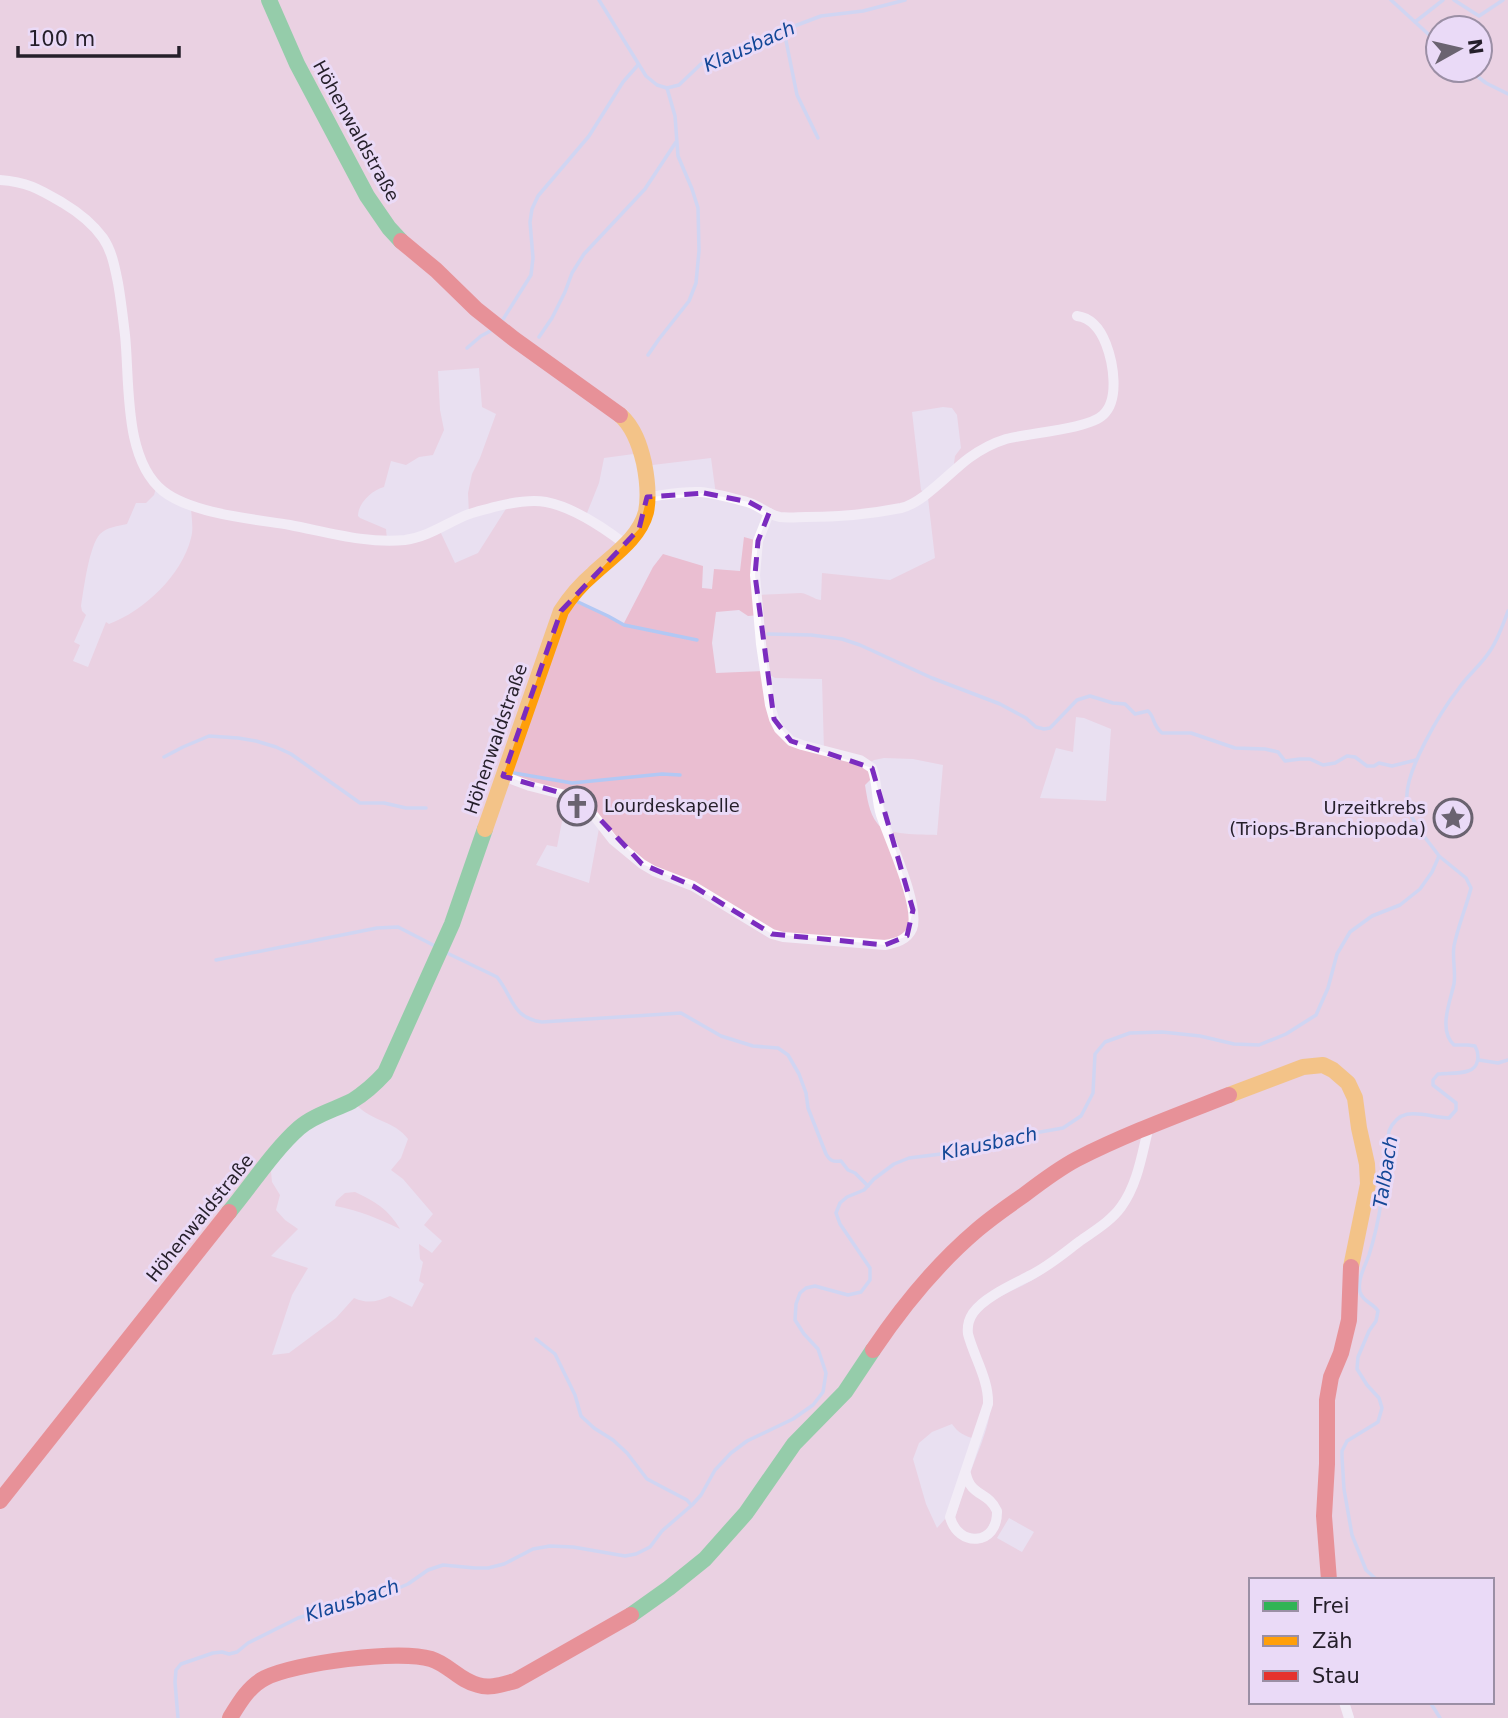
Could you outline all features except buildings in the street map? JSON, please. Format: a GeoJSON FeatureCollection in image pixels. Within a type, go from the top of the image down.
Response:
{"type":"FeatureCollection","features":[{"type":"Feature","properties":{"kind":"street","name":"Höhenwaldstraße"},"geometry":{"type":"LineString","coordinates":[[0,1501],[285,1142],[300,1126],[363,1093],[385,1073],[442,950],[561,611],[575,590],[639,529],[646,511],[644,466],[633,431],[623,417],[514,340],[476,309],[389,228],[367,196],[297,64],[269,0]]}},
{"type":"Feature","properties":{"kind":"street"},"geometry":{"type":"LineString","coordinates":[[0,180],[30,184],[67,206],[91,225],[111,254],[119,290],[130,405],[138,450],[151,476],[163,491],[191,505],[232,515],[358,538],[392,540],[432,533],[466,515],[499,506],[532,501],[546,502],[579,515],[625,544]]}},
{"type":"Feature","properties":{"kind":"street"},"geometry":{"type":"LineString","coordinates":[[647,497],[700,492],[749,502],[781,517],[824,517],[912,505],[968,459],[993,444],[1014,437],[1084,424],[1102,416],[1109,405],[1113,386],[1110,356],[1094,324],[1087,318],[1077,317]]}},
{"type":"Feature","properties":{"kind":"street"},"geometry":{"type":"LineString","coordinates":[[503,776],[581,799],[613,840],[642,864],[702,891],[772,934],[873,945],[894,944],[907,936],[914,922],[913,910],[899,860],[882,817],[872,768],[860,760],[791,741],[779,729],[774,719],[761,644],[755,575],[758,541],[769,513]]}},
{"type":"Feature","properties":{"kind":"street"},"geometry":{"type":"LineString","coordinates":[[230,1718],[249,1690],[261,1679],[287,1669],[339,1661],[420,1656],[432,1659],[470,1683],[482,1687],[497,1687],[515,1681],[628,1617],[705,1559],[746,1513],[794,1444],[845,1392],[885,1332],[917,1292],[980,1227],[1075,1160],[1149,1126],[1317,1064],[1334,1070],[1352,1090],[1367,1164],[1368,1184],[1350,1273],[1346,1336],[1331,1377],[1327,1400],[1324,1516],[1329,1578]]}},
{"type":"Feature","properties":{"kind":"street"},"geometry":{"type":"LineString","coordinates":[[966,1474],[970,1486],[990,1500],[997,1511],[989,1534],[978,1540],[968,1538],[958,1531],[951,1521],[954,1504],[988,1404],[989,1394],[968,1334],[973,1313],[992,1297],[1033,1274],[1112,1217],[1128,1195],[1136,1176],[1149,1126]]}},
{"type":"Feature","properties":{"kind":"highlighted area"},"geometry":{"type":"Polygon","coordinates":[[[704,493],[749,502],[769,513],[758,541],[755,575],[774,719],[791,741],[872,768],[913,910],[907,936],[885,945],[772,934],[693,886],[642,864],[581,799],[503,776],[561,611],[639,529],[647,497],[704,493]]]}},
{"type":"Feature","properties":{"kind":"shaded area"},"geometry":{"type":"Polygon","coordinates":[[[0,0],[1508,0],[1508,1718],[1354,1718],[1350,1704],[1494,1704],[1494,1578],[1332,1578],[1329,1508],[1331,1454],[1324,1456],[1320,1512],[1325,1578],[1249,1578],[1249,1704],[1340,1704],[1346,1718],[0,1718],[0,0]],[[479,368],[438,371],[444,430],[433,455],[419,457],[406,465],[391,461],[384,487],[366,498],[360,506],[358,516],[386,529],[387,540],[413,538],[439,529],[455,563],[478,553],[509,504],[469,514],[468,493],[472,474],[496,414],[482,407],[479,368]],[[943,407],[912,412],[921,490],[925,494],[953,471],[955,456],[961,448],[957,415],[952,408],[943,407]],[[641,453],[604,458],[599,483],[585,518],[625,544],[569,598],[623,625],[653,567],[663,554],[703,566],[702,588],[712,589],[714,569],[740,571],[744,537],[758,541],[755,575],[757,595],[801,593],[821,600],[822,573],[890,580],[935,558],[928,498],[925,495],[912,505],[900,508],[825,517],[781,517],[749,502],[716,495],[711,458],[644,466],[641,453]],[[157,485],[154,495],[146,503],[136,503],[127,524],[109,528],[96,540],[85,578],[81,606],[86,615],[74,642],[80,645],[73,661],[88,667],[106,622],[109,624],[122,618],[148,601],[170,578],[186,552],[191,538],[191,505],[157,485]],[[739,610],[716,612],[712,643],[716,673],[765,671],[759,615],[748,616],[739,610]],[[765,672],[769,700],[778,728],[799,745],[824,751],[822,679],[775,678],[765,672]],[[1076,717],[1073,752],[1056,748],[1040,798],[1106,801],[1111,729],[1076,717]],[[913,759],[874,760],[868,764],[874,776],[865,785],[870,810],[877,823],[896,832],[937,835],[943,765],[913,759]],[[567,796],[557,847],[547,845],[536,865],[589,883],[600,823],[583,802],[573,797],[567,796]],[[1291,1069],[1146,1124],[1136,1167],[1127,1191],[1108,1216],[1063,1251],[991,1293],[972,1309],[968,1316],[966,1334],[986,1398],[975,1439],[962,1434],[952,1424],[932,1432],[919,1443],[913,1459],[926,1504],[937,1528],[945,1519],[962,1537],[976,1542],[995,1533],[1001,1521],[997,1504],[971,1482],[970,1474],[986,1431],[991,1408],[988,1379],[972,1333],[976,1317],[993,1301],[1043,1274],[1118,1216],[1128,1203],[1136,1185],[1152,1127],[1305,1070],[1291,1069]],[[353,1100],[300,1127],[270,1161],[272,1182],[280,1195],[276,1210],[298,1229],[271,1256],[308,1268],[292,1295],[272,1355],[289,1353],[336,1318],[354,1298],[372,1302],[390,1296],[412,1307],[424,1284],[419,1281],[423,1262],[420,1259],[419,1244],[432,1253],[442,1241],[424,1225],[433,1214],[403,1179],[391,1170],[401,1158],[408,1139],[396,1128],[365,1112],[353,1100]],[[1352,1100],[1353,1121],[1364,1161],[1371,1160],[1360,1102],[1352,1100]],[[1009,1518],[997,1538],[1022,1552],[1034,1532],[1009,1518]]]}},
{"type":"Feature","properties":{"kind":"shaded area"},"geometry":{"type":"Polygon","coordinates":[[[355,1192],[381,1207],[400,1229],[361,1212],[335,1206],[336,1201],[345,1193],[355,1192]]]}},
{"type":"Feature","properties":{"kind":"shaded area"},"geometry":{"type":"Polygon","coordinates":[[[965,1485],[986,1501],[995,1514],[985,1533],[967,1533],[954,1521],[965,1485]]]}},
{"type":"Feature","properties":{"kind":"waterway","name":"Klausbach"},"geometry":{"type":"LineString","coordinates":[[599,0],[646,76],[657,85],[667,88],[679,85],[701,64],[743,50],[758,41],[821,16],[863,11],[905,0]]}},
{"type":"Feature","properties":{"kind":"waterway","name":"Klausbach"},"geometry":{"type":"LineString","coordinates":[[1391,0],[1424,30]]}},
{"type":"Feature","properties":{"kind":"waterway"},"geometry":{"type":"LineString","coordinates":[[1415,22],[1443,0]]}},
{"type":"Feature","properties":{"kind":"waterway"},"geometry":{"type":"LineString","coordinates":[[1454,0],[1479,16],[1503,0]]}},
{"type":"Feature","properties":{"kind":"waterway"},"geometry":{"type":"LineString","coordinates":[[784,31],[797,95],[818,138]]}},
{"type":"Feature","properties":{"kind":"waterway"},"geometry":{"type":"LineString","coordinates":[[502,321],[531,275],[533,258],[530,222],[538,196],[589,136],[623,82],[638,65]]}},
{"type":"Feature","properties":{"kind":"waterway","name":"Klausbach"},"geometry":{"type":"LineString","coordinates":[[1488,84],[1508,94]]}},
{"type":"Feature","properties":{"kind":"waterway"},"geometry":{"type":"LineString","coordinates":[[648,355],[689,301],[696,283],[699,251],[698,208],[678,156],[675,116],[667,88]]}},
{"type":"Feature","properties":{"kind":"waterway"},"geometry":{"type":"LineString","coordinates":[[539,337],[552,318],[572,273],[584,254],[645,189],[676,142]]}},
{"type":"Feature","properties":{"kind":"waterway"},"geometry":{"type":"LineString","coordinates":[[467,348],[494,329]]}},
{"type":"Feature","properties":{"kind":"waterway"},"geometry":{"type":"LineString","coordinates":[[576,601],[624,625],[697,640]]}},
{"type":"Feature","properties":{"kind":"waterway","name":"Klausbach"},"geometry":{"type":"LineString","coordinates":[[178,1718],[175,1682],[176,1670],[181,1664],[213,1653],[237,1652],[248,1643],[298,1618],[394,1590],[428,1570],[443,1565],[488,1568],[504,1564],[533,1549],[550,1546],[625,1556],[650,1547],[662,1531],[701,1495],[715,1470],[731,1453],[747,1441],[793,1419],[813,1405],[823,1392],[826,1373],[818,1349],[795,1320],[796,1304],[800,1293],[806,1288],[815,1286],[848,1295],[861,1292],[870,1280],[870,1268],[840,1224],[836,1213],[840,1203],[847,1197],[864,1190],[894,1164],[909,1158],[965,1151],[1000,1139],[1063,1128],[1081,1116],[1093,1093],[1095,1054],[1105,1042],[1130,1033],[1162,1032],[1200,1036],[1234,1044],[1259,1045],[1286,1034],[1316,1015],[1328,988],[1337,954],[1350,932],[1372,916],[1400,905],[1420,889],[1432,872],[1439,856],[1419,830],[1408,808],[1411,774],[1443,711],[1493,646],[1508,611]]}},
{"type":"Feature","properties":{"kind":"waterway"},"geometry":{"type":"LineString","coordinates":[[768,634],[811,635],[842,639],[860,645],[932,678],[1000,704],[1026,718],[1036,727],[1044,729],[1050,728],[1077,700],[1090,696],[1125,704],[1135,714],[1148,711],[1162,733],[1191,733],[1235,748],[1265,749],[1278,752],[1285,761],[1310,759],[1323,765],[1335,763],[1347,756],[1355,757],[1367,766],[1379,763],[1392,766],[1416,760]]}},
{"type":"Feature","properties":{"kind":"waterway"},"geometry":{"type":"LineString","coordinates":[[164,757],[209,736],[256,741],[291,754],[360,803],[426,808]]}},
{"type":"Feature","properties":{"kind":"waterway"},"geometry":{"type":"LineString","coordinates":[[514,773],[572,783],[662,774],[680,775]]}},
{"type":"Feature","properties":{"kind":"waterway","name":"Talbach"},"geometry":{"type":"LineString","coordinates":[[1375,1578],[1366,1570],[1352,1535],[1344,1489],[1342,1451],[1347,1441],[1378,1422],[1382,1408],[1379,1398],[1357,1369],[1358,1357],[1376,1321],[1378,1311],[1361,1295],[1359,1287],[1377,1225],[1389,1131],[1394,1122],[1407,1114],[1449,1118],[1456,1110],[1456,1103],[1433,1085],[1433,1080],[1438,1074],[1461,1073],[1472,1069],[1478,1057],[1475,1046],[1454,1045],[1447,1032],[1454,979],[1454,946],[1471,888],[1466,878],[1439,856]]}},
{"type":"Feature","properties":{"kind":"waterway"},"geometry":{"type":"LineString","coordinates":[[216,960],[377,928],[398,927],[437,947]]}},
{"type":"Feature","properties":{"kind":"waterway"},"geometry":{"type":"LineString","coordinates":[[447,953],[497,977],[514,1005],[532,1020],[542,1022],[681,1013],[721,1036],[753,1046],[778,1048],[788,1055],[799,1074],[808,1108],[827,1156],[832,1161],[841,1161],[868,1186]]}},
{"type":"Feature","properties":{"kind":"waterway"},"geometry":{"type":"LineString","coordinates":[[1479,1060],[1498,1063],[1508,1060]]}},
{"type":"Feature","properties":{"kind":"waterway"},"geometry":{"type":"LineString","coordinates":[[536,1339],[555,1354],[575,1395],[581,1416],[627,1453],[647,1479],[687,1500],[691,1505]]}},
{"type":"Feature","properties":{"kind":"waterway","name":"Talbach"},"geometry":{"type":"LineString","coordinates":[[1431,1704],[1440,1718]]}},
{"type":"Feature","properties":{"kind":"traffic: fast"},"geometry":{"type":"LineString","coordinates":[[269,0],[297,64],[367,196],[401,241]]}},
{"type":"Feature","properties":{"kind":"traffic: fast"},"geometry":{"type":"LineString","coordinates":[[229,1212],[271,1158],[299,1128],[352,1101],[385,1073],[452,924],[485,829]]}},
{"type":"Feature","properties":{"kind":"traffic: fast"},"geometry":{"type":"LineString","coordinates":[[631,1615],[705,1559],[746,1513],[794,1444],[845,1392],[873,1350]]}},
{"type":"Feature","properties":{"kind":"traffic: slow"},"geometry":{"type":"LineString","coordinates":[[485,829],[561,611],[584,582],[631,539],[646,512],[647,488],[642,457],[633,431],[620,415]]}},
{"type":"Feature","properties":{"kind":"traffic: slow"},"geometry":{"type":"LineString","coordinates":[[1229,1095],[1303,1067],[1323,1065],[1348,1083],[1355,1098],[1368,1184],[1351,1267]]}},
{"type":"Feature","properties":{"kind":"traffic: jam"},"geometry":{"type":"LineString","coordinates":[[401,241],[476,309],[620,415]]}},
{"type":"Feature","properties":{"kind":"traffic: jam"},"geometry":{"type":"LineString","coordinates":[[873,1350],[908,1302],[962,1243],[1043,1181],[1096,1150],[1229,1095]]}},
{"type":"Feature","properties":{"kind":"traffic: jam"},"geometry":{"type":"LineString","coordinates":[[0,1501],[229,1212]]}},
{"type":"Feature","properties":{"kind":"traffic: jam"},"geometry":{"type":"LineString","coordinates":[[1329,1578],[1324,1516],[1327,1400],[1331,1377],[1341,1353],[1349,1320],[1351,1267]]}},
{"type":"Feature","properties":{"kind":"traffic: jam"},"geometry":{"type":"LineString","coordinates":[[230,1718],[249,1690],[259,1681],[279,1672],[347,1659],[416,1656],[437,1661],[465,1680],[478,1685],[492,1686],[515,1681],[631,1615]]}},
{"type":"Feature","properties":{"kind":"place","name":"Lourdeskapelle"},"geometry":{"type":"Point","coordinates":[577,806]}},
{"type":"Feature","properties":{"kind":"place","name":"Urzeitkrebs (Triops-Branchiopoda)"},"geometry":{"type":"Point","coordinates":[1453,818]}}]}
